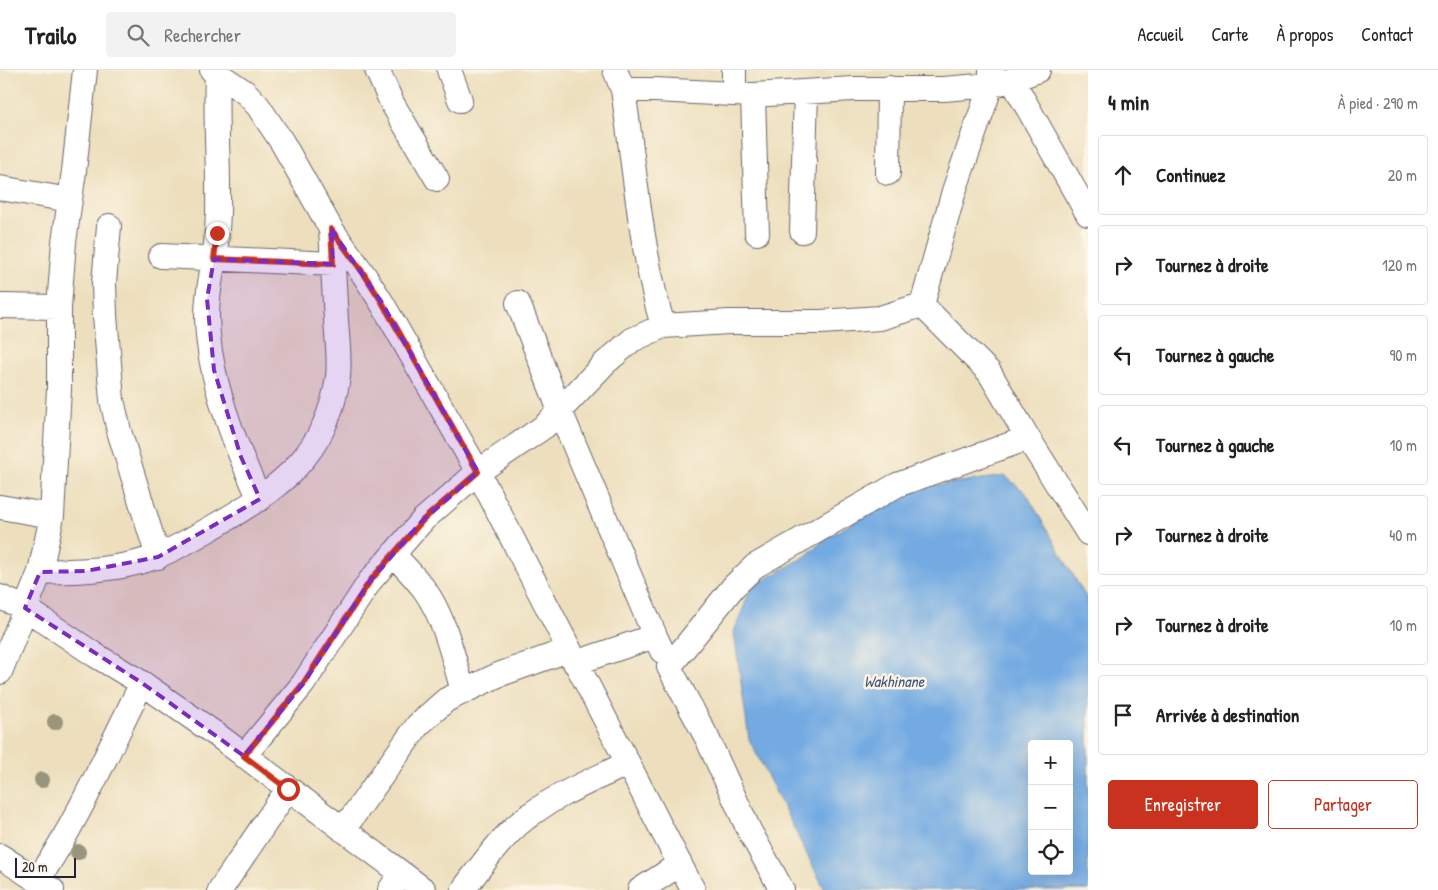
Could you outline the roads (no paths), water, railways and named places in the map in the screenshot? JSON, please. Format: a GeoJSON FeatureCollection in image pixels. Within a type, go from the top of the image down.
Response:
{"type":"FeatureCollection","features":[{"type":"Feature","properties":{"kind":"street"},"geometry":{"type":"LineString","coordinates":[[0,672],[40,572],[52,516],[59,389],[59,307],[64,242],[85,70]]}},
{"type":"Feature","properties":{"kind":"street"},"geometry":{"type":"LineString","coordinates":[[377,70],[392,103],[437,179]]}},
{"type":"Feature","properties":{"kind":"street"},"geometry":{"type":"LineString","coordinates":[[449,70],[460,100]]}},
{"type":"Feature","properties":{"kind":"street"},"geometry":{"type":"LineString","coordinates":[[734,70],[743,95],[757,233]]}},
{"type":"Feature","properties":{"kind":"street"},"geometry":{"type":"LineString","coordinates":[[663,326],[652,290],[642,237],[619,80],[655,90],[743,95],[889,88],[944,89],[1038,70]]}},
{"type":"Feature","properties":{"kind":"street"},"geometry":{"type":"LineString","coordinates":[[260,499],[238,450],[214,370],[207,316],[218,206],[214,72],[246,81],[262,112],[282,142],[331,229],[382,302],[478,472],[693,890]]}},
{"type":"Feature","properties":{"kind":"street"},"geometry":{"type":"LineString","coordinates":[[998,78],[1088,214]]}},
{"type":"Feature","properties":{"kind":"street"},"geometry":{"type":"LineString","coordinates":[[922,305],[954,191],[998,78]]}},
{"type":"Feature","properties":{"kind":"street"},"geometry":{"type":"LineString","coordinates":[[888,173],[889,88]]}},
{"type":"Feature","properties":{"kind":"street"},"geometry":{"type":"LineString","coordinates":[[802,231],[806,92]]}},
{"type":"Feature","properties":{"kind":"street"},"geometry":{"type":"LineString","coordinates":[[0,188],[70,200]]}},
{"type":"Feature","properties":{"kind":"street"},"geometry":{"type":"LineString","coordinates":[[109,226],[104,283],[112,400],[119,431],[158,557]]}},
{"type":"Feature","properties":{"kind":"street"},"geometry":{"type":"LineString","coordinates":[[40,572],[94,570],[128,565],[158,557],[180,547],[260,499],[293,472],[310,450],[323,428],[333,401],[338,376],[331,229]]}},
{"type":"Feature","properties":{"kind":"street"},"geometry":{"type":"LineString","coordinates":[[162,256],[333,264]]}},
{"type":"Feature","properties":{"kind":"street"},"geometry":{"type":"LineString","coordinates":[[518,303],[560,411],[655,636],[749,830],[782,890]]}},
{"type":"Feature","properties":{"kind":"street"},"geometry":{"type":"LineString","coordinates":[[244,756],[303,684],[370,581],[423,520],[478,472],[545,426],[604,364],[632,340],[663,326],[729,322],[822,322],[880,318],[922,305]]}},
{"type":"Feature","properties":{"kind":"street"},"geometry":{"type":"LineString","coordinates":[[922,305],[989,372],[1088,533]]}},
{"type":"Feature","properties":{"kind":"street"},"geometry":{"type":"LineString","coordinates":[[0,306],[59,307]]}},
{"type":"Feature","properties":{"kind":"street"},"geometry":{"type":"LineString","coordinates":[[669,667],[734,586],[755,566],[896,486],[1028,438]]}},
{"type":"Feature","properties":{"kind":"street"},"geometry":{"type":"LineString","coordinates":[[0,507],[52,516]]}},
{"type":"Feature","properties":{"kind":"street"},"geometry":{"type":"LineString","coordinates":[[392,554],[424,589],[433,604],[446,634],[463,691]]}},
{"type":"Feature","properties":{"kind":"street"},"geometry":{"type":"LineString","coordinates":[[0,597],[25,608],[95,655],[142,683],[217,735],[343,830],[396,882],[424,890]]}},
{"type":"Feature","properties":{"kind":"street"},"geometry":{"type":"LineString","coordinates":[[343,830],[418,725],[446,700],[498,675],[655,636]]}},
{"type":"Feature","properties":{"kind":"street"},"geometry":{"type":"LineString","coordinates":[[0,856],[45,885],[53,856],[94,782],[142,683]]}},
{"type":"Feature","properties":{"kind":"street"},"geometry":{"type":"LineString","coordinates":[[463,890],[493,852],[525,818],[564,794],[628,763]]}},
{"type":"Feature","properties":{"kind":"street"},"geometry":{"type":"LineString","coordinates":[[220,890],[288,789]]}},
{"type":"Feature","properties":{"kind":"street"},"geometry":{"type":"LineString","coordinates":[[640,890],[680,864]]}},
{"type":"Feature","properties":{"kind":"water","name":"Wakhinane"},"geometry":{"type":"Polygon","coordinates":[[[1005,476],[1026,493],[1088,601],[1088,890],[825,890],[749,739],[734,632],[751,588],[806,556],[826,538],[915,488],[1005,476]]]}}]}
